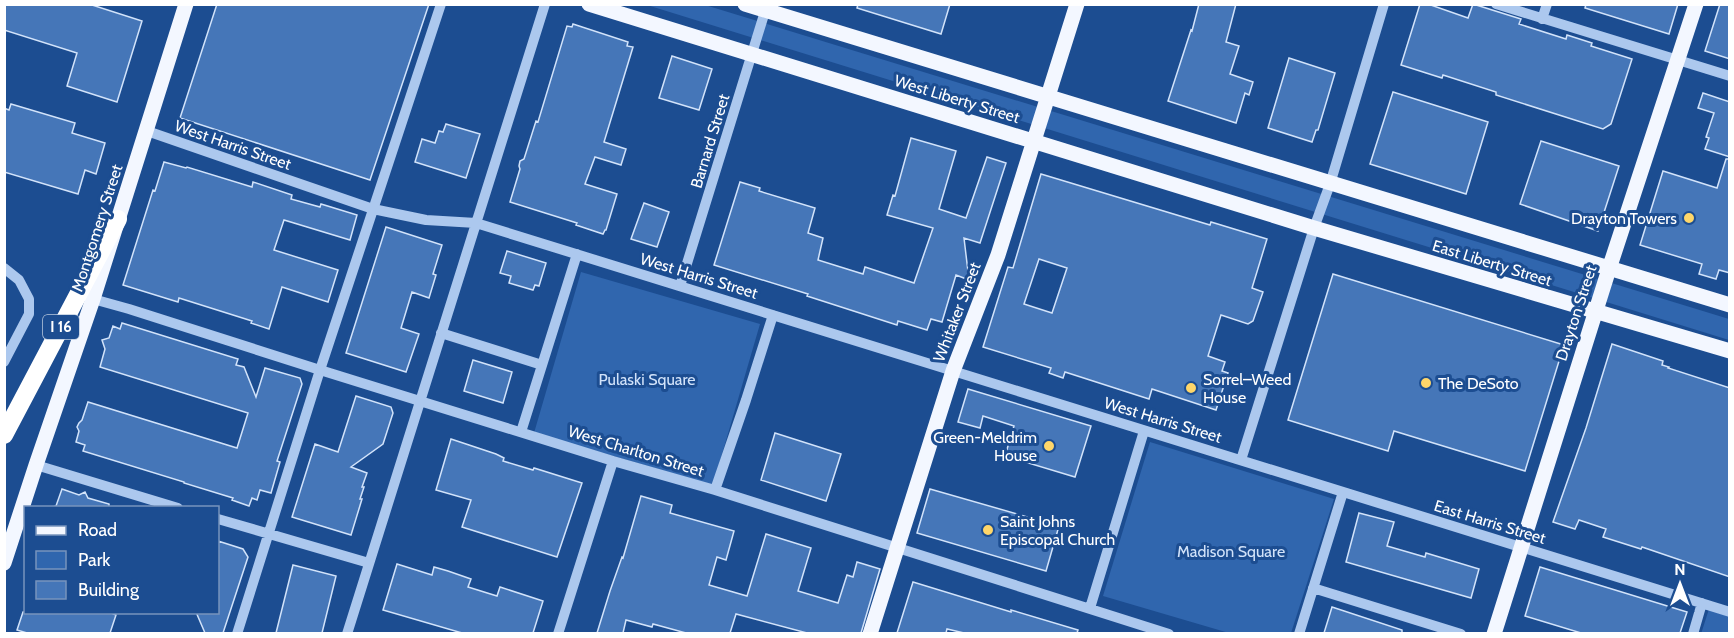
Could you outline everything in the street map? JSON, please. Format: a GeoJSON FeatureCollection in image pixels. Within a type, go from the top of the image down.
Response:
{"type":"FeatureCollection","features":[{"type":"Feature","properties":{"kind":"highway","name":"I 16"},"geometry":{"type":"LineString","coordinates":[[4,435],[118,219]]}},
{"type":"Feature","properties":{"kind":"main road","name":"Montgomery Street"},"geometry":{"type":"LineString","coordinates":[[4,564],[93,299],[186,4]]}},
{"type":"Feature","properties":{"kind":"main road","name":"West Liberty Street"},"geometry":{"type":"LineString","coordinates":[[589,4],[1314,228]]}},
{"type":"Feature","properties":{"kind":"main road","name":"West Liberty Street"},"geometry":{"type":"LineString","coordinates":[[745,4],[766,8],[1048,98],[1330,184]]}},
{"type":"Feature","properties":{"kind":"main road","name":"Whitaker Street"},"geometry":{"type":"LineString","coordinates":[[870,633],[953,371],[998,255],[1077,4]]}},
{"type":"Feature","properties":{"kind":"main road","name":"Drayton Street"},"geometry":{"type":"LineString","coordinates":[[1494,633],[1609,269],[1696,4]]}},
{"type":"Feature","properties":{"kind":"main road","name":"East Liberty Street"},"geometry":{"type":"LineString","coordinates":[[1330,184],[1730,305]]}},
{"type":"Feature","properties":{"kind":"main road","name":"East Liberty Street"},"geometry":{"type":"LineString","coordinates":[[1314,228],[1595,313],[1730,351]]}},
{"type":"Feature","properties":{"kind":"street"},"geometry":{"type":"LineString","coordinates":[[237,633],[320,370],[441,4]]}},
{"type":"Feature","properties":{"kind":"street"},"geometry":{"type":"LineString","coordinates":[[347,633],[545,4]]}},
{"type":"Feature","properties":{"kind":"street"},"geometry":{"type":"LineString","coordinates":[[1241,460],[1330,184],[1384,4]]}},
{"type":"Feature","properties":{"kind":"street"},"geometry":{"type":"LineString","coordinates":[[1496,4],[1730,76]]}},
{"type":"Feature","properties":{"kind":"street"},"geometry":{"type":"LineString","coordinates":[[1542,19],[1547,4]]}},
{"type":"Feature","properties":{"kind":"street","name":"Barnard Street"},"geometry":{"type":"LineString","coordinates":[[680,286],[766,8]]}},
{"type":"Feature","properties":{"kind":"street","name":"West Harris Street"},"geometry":{"type":"LineString","coordinates":[[147,131],[373,209],[426,220],[476,223],[1241,460]]}},
{"type":"Feature","properties":{"kind":"street"},"geometry":{"type":"LineString","coordinates":[[521,432],[577,254]]}},
{"type":"Feature","properties":{"kind":"street"},"geometry":{"type":"LineString","coordinates":[[4,268],[19,280],[29,299],[28,314],[4,362]]}},
{"type":"Feature","properties":{"kind":"street","name":"West Charlton Street"},"geometry":{"type":"LineString","coordinates":[[93,299],[613,461],[715,490],[1169,633]]}},
{"type":"Feature","properties":{"kind":"street"},"geometry":{"type":"LineString","coordinates":[[715,490],[773,315]]}},
{"type":"Feature","properties":{"kind":"street"},"geometry":{"type":"LineString","coordinates":[[441,333],[542,365]]}},
{"type":"Feature","properties":{"kind":"street"},"geometry":{"type":"LineString","coordinates":[[1090,608],[1144,431]]}},
{"type":"Feature","properties":{"kind":"street","name":"East Harris Street"},"geometry":{"type":"LineString","coordinates":[[1241,460],[1730,612]]}},
{"type":"Feature","properties":{"kind":"street"},"geometry":{"type":"LineString","coordinates":[[558,633],[613,461]]}},
{"type":"Feature","properties":{"kind":"street"},"geometry":{"type":"LineString","coordinates":[[36,465],[175,506]]}},
{"type":"Feature","properties":{"kind":"street"},"geometry":{"type":"LineString","coordinates":[[1299,633],[1343,492]]}},
{"type":"Feature","properties":{"kind":"street"},"geometry":{"type":"LineString","coordinates":[[219,519],[369,563]]}},
{"type":"Feature","properties":{"kind":"street"},"geometry":{"type":"LineString","coordinates":[[1313,588],[1461,633]]}},
{"type":"Feature","properties":{"kind":"street"},"geometry":{"type":"LineString","coordinates":[[1693,633],[1702,603]]}},
{"type":"Feature","properties":{"kind":"green space"},"geometry":{"type":"Polygon","coordinates":[[[647,5],[705,5],[1729,319],[1729,340],[647,5]]]}},
{"type":"Feature","properties":{"kind":"green space","name":"Pulaski Square"},"geometry":{"type":"Polygon","coordinates":[[[581,272],[760,324],[713,485],[534,433],[581,272]]]}},
{"type":"Feature","properties":{"kind":"green space","name":"Madison Square"},"geometry":{"type":"Polygon","coordinates":[[[1150,442],[1334,499],[1291,633],[1229,633],[1103,596],[1150,442]]]}},
{"type":"Feature","properties":{"kind":"green space"},"geometry":{"type":"Polygon","coordinates":[[[1709,609],[1729,616],[1729,633],[1701,634],[1709,609]]]}},
{"type":"Feature","properties":{"kind":"building"},"geometry":{"type":"Polygon","coordinates":[[[4,4],[89,4],[142,21],[117,102],[67,86],[77,53],[4,30],[4,4]]]}},
{"type":"Feature","properties":{"kind":"building"},"geometry":{"type":"Polygon","coordinates":[[[217,4],[429,4],[370,180],[180,118],[217,4]]]}},
{"type":"Feature","properties":{"kind":"building"},"geometry":{"type":"Polygon","coordinates":[[[858,4],[950,4],[941,34],[857,8],[858,4]]]}},
{"type":"Feature","properties":{"kind":"building"},"geometry":{"type":"Polygon","coordinates":[[[1199,4],[1236,4],[1226,42],[1239,46],[1230,74],[1253,82],[1249,95],[1245,93],[1236,123],[1168,101],[1199,4]]]}},
{"type":"Feature","properties":{"kind":"building"},"geometry":{"type":"Polygon","coordinates":[[[1420,4],[1428,4],[1468,18],[1473,4],[1521,19],[1519,24],[1566,39],[1567,35],[1592,43],[1591,46],[1632,59],[1611,124],[1603,129],[1496,95],[1496,92],[1443,75],[1442,78],[1401,65],[1420,4]]]}},
{"type":"Feature","properties":{"kind":"building"},"geometry":{"type":"Polygon","coordinates":[[[1586,4],[1678,4],[1669,34],[1585,8],[1586,4]]]}},
{"type":"Feature","properties":{"kind":"building"},"geometry":{"type":"Polygon","coordinates":[[[1720,4],[1730,4],[1730,59],[1705,51],[1720,4]]]}},
{"type":"Feature","properties":{"kind":"building"},"geometry":{"type":"Polygon","coordinates":[[[573,24],[628,42],[627,46],[633,47],[604,142],[626,149],[621,165],[595,157],[585,184],[617,194],[603,234],[576,225],[577,223],[510,202],[520,169],[520,161],[524,159],[536,121],[538,122],[567,26],[572,27],[573,24]]]}},
{"type":"Feature","properties":{"kind":"building"},"geometry":{"type":"Polygon","coordinates":[[[672,56],[712,69],[699,110],[659,98],[672,56]]]}},
{"type":"Feature","properties":{"kind":"building"},"geometry":{"type":"Polygon","coordinates":[[[1289,58],[1335,73],[1318,130],[1312,142],[1268,128],[1289,58]]]}},
{"type":"Feature","properties":{"kind":"building"},"geometry":{"type":"Polygon","coordinates":[[[1393,92],[1488,122],[1466,194],[1370,164],[1393,92]]]}},
{"type":"Feature","properties":{"kind":"building"},"geometry":{"type":"Polygon","coordinates":[[[1703,93],[1730,102],[1730,157],[1705,149],[1709,138],[1706,137],[1714,113],[1698,108],[1703,93]]]}},
{"type":"Feature","properties":{"kind":"building"},"geometry":{"type":"Polygon","coordinates":[[[11,104],[75,123],[72,133],[105,143],[96,174],[85,170],[78,194],[4,172],[4,108],[9,110],[11,104]]]}},
{"type":"Feature","properties":{"kind":"building"},"geometry":{"type":"Polygon","coordinates":[[[446,124],[480,134],[466,178],[415,162],[422,139],[435,143],[439,131],[443,132],[446,124]]]}},
{"type":"Feature","properties":{"kind":"building"},"geometry":{"type":"Polygon","coordinates":[[[911,138],[956,151],[939,209],[966,218],[987,157],[1006,163],[980,243],[964,238],[969,280],[956,275],[942,322],[931,319],[927,330],[898,321],[897,325],[714,265],[740,182],[760,188],[759,191],[815,208],[808,233],[823,238],[818,260],[863,274],[865,267],[914,283],[933,228],[887,215],[893,195],[895,196],[911,138]]]}},
{"type":"Feature","properties":{"kind":"building"},"geometry":{"type":"Polygon","coordinates":[[[1541,141],[1619,166],[1598,231],[1520,204],[1541,141]]]}},
{"type":"Feature","properties":{"kind":"building","name":"Drayton Towers"},"geometry":{"type":"Polygon","coordinates":[[[1726,159],[1730,159],[1730,273],[1719,270],[1716,279],[1699,274],[1702,264],[1640,245],[1663,171],[1717,188],[1726,159]]]}},
{"type":"Feature","properties":{"kind":"building"},"geometry":{"type":"Polygon","coordinates":[[[164,162],[252,187],[253,182],[292,195],[291,199],[320,207],[321,204],[357,215],[350,240],[284,220],[274,250],[338,270],[328,302],[282,287],[269,329],[251,323],[252,321],[179,298],[178,302],[123,285],[164,162]]]}},
{"type":"Feature","properties":{"kind":"building"},"geometry":{"type":"Polygon","coordinates":[[[1041,174],[1210,225],[1211,222],[1267,239],[1252,288],[1263,292],[1253,321],[1248,324],[1221,315],[1208,356],[1225,362],[1222,371],[1228,373],[1216,410],[1152,389],[1149,399],[1065,372],[1063,378],[1049,373],[1051,368],[983,347],[1008,267],[1013,268],[1041,174]],[[1039,259],[1024,304],[1052,313],[1067,268],[1039,259]]]}},
{"type":"Feature","properties":{"kind":"building"},"geometry":{"type":"Polygon","coordinates":[[[644,203],[669,212],[657,247],[631,239],[644,203]]]}},
{"type":"Feature","properties":{"kind":"building"},"geometry":{"type":"Polygon","coordinates":[[[386,227],[442,245],[433,274],[436,275],[429,298],[412,292],[401,328],[419,334],[406,372],[346,353],[386,227]]]}},
{"type":"Feature","properties":{"kind":"building"},"geometry":{"type":"Polygon","coordinates":[[[507,251],[546,263],[539,286],[535,285],[533,290],[509,283],[511,276],[500,273],[507,251]]]}},
{"type":"Feature","properties":{"kind":"building","name":"The DeSoto"},"geometry":{"type":"Polygon","coordinates":[[[1333,274],[1564,345],[1525,471],[1394,431],[1388,451],[1288,420],[1333,274]]]}},
{"type":"Feature","properties":{"kind":"building"},"geometry":{"type":"Polygon","coordinates":[[[122,323],[238,359],[236,365],[244,367],[256,397],[265,368],[300,378],[302,384],[277,461],[280,462],[271,493],[260,490],[257,500],[252,498],[249,506],[232,500],[233,498],[83,451],[85,445],[76,442],[79,431],[77,427],[88,402],[237,448],[248,413],[100,367],[105,349],[102,340],[109,338],[113,326],[120,329],[122,323]]]}},
{"type":"Feature","properties":{"kind":"building"},"geometry":{"type":"Polygon","coordinates":[[[1612,344],[1663,361],[1662,365],[1668,368],[1730,388],[1730,577],[1642,547],[1641,549],[1603,537],[1606,529],[1579,520],[1575,529],[1553,522],[1612,344]]]}},
{"type":"Feature","properties":{"kind":"building"},"geometry":{"type":"Polygon","coordinates":[[[473,360],[512,372],[503,403],[464,391],[473,360]]]}},
{"type":"Feature","properties":{"kind":"building","name":"Green-Meldrim House"},"geometry":{"type":"Polygon","coordinates":[[[968,389],[1091,426],[1075,477],[1005,456],[1014,426],[983,416],[980,428],[958,422],[968,389]]]}},
{"type":"Feature","properties":{"kind":"building"},"geometry":{"type":"Polygon","coordinates":[[[356,396],[391,407],[393,413],[383,444],[351,467],[367,473],[351,535],[292,517],[315,444],[338,452],[356,396]]]}},
{"type":"Feature","properties":{"kind":"building"},"geometry":{"type":"Polygon","coordinates":[[[775,433],[841,454],[826,501],[761,480],[775,433]]]}},
{"type":"Feature","properties":{"kind":"building"},"geometry":{"type":"Polygon","coordinates":[[[451,439],[496,454],[504,458],[503,461],[582,483],[557,557],[462,527],[471,500],[436,490],[451,439]]]}},
{"type":"Feature","properties":{"kind":"building"},"geometry":{"type":"Polygon","coordinates":[[[62,489],[79,495],[85,492],[88,498],[109,504],[109,506],[56,506],[62,489]]]}},
{"type":"Feature","properties":{"kind":"building","name":"Saint Johns Episcopal Church"},"geometry":{"type":"Polygon","coordinates":[[[930,489],[1059,526],[1046,571],[917,533],[930,489]]]}},
{"type":"Feature","properties":{"kind":"building"},"geometry":{"type":"Polygon","coordinates":[[[641,496],[672,505],[670,513],[734,531],[726,560],[717,557],[709,585],[747,596],[766,534],[811,548],[798,591],[838,603],[847,575],[853,577],[857,562],[880,569],[861,633],[807,633],[736,614],[730,633],[686,633],[653,624],[652,627],[626,620],[623,633],[597,633],[623,558],[641,496]]]}},
{"type":"Feature","properties":{"kind":"building"},"geometry":{"type":"Polygon","coordinates":[[[1359,513],[1394,522],[1387,546],[1425,557],[1426,553],[1479,569],[1471,598],[1346,562],[1359,513]]]}},
{"type":"Feature","properties":{"kind":"building"},"geometry":{"type":"Polygon","coordinates":[[[219,541],[243,549],[248,557],[223,633],[205,633],[197,614],[219,614],[219,541]]]}},
{"type":"Feature","properties":{"kind":"building"},"geometry":{"type":"Polygon","coordinates":[[[397,564],[432,575],[434,567],[448,571],[471,579],[468,587],[497,596],[500,587],[543,601],[533,633],[462,633],[383,610],[397,564]]]}},
{"type":"Feature","properties":{"kind":"building"},"geometry":{"type":"Polygon","coordinates":[[[293,565],[336,576],[322,633],[276,633],[293,565]]]}},
{"type":"Feature","properties":{"kind":"building"},"geometry":{"type":"Polygon","coordinates":[[[1540,567],[1687,612],[1680,633],[1581,633],[1525,616],[1540,567]]]}},
{"type":"Feature","properties":{"kind":"building"},"geometry":{"type":"Polygon","coordinates":[[[913,582],[1078,630],[1077,633],[964,633],[947,629],[946,633],[897,633],[913,582]]]}},
{"type":"Feature","properties":{"kind":"building"},"geometry":{"type":"Polygon","coordinates":[[[1332,607],[1402,630],[1402,633],[1324,633],[1332,607]]]}},
{"type":"Feature","properties":{"kind":"building"},"geometry":{"type":"Polygon","coordinates":[[[23,612],[24,614],[116,615],[110,633],[27,633],[17,630],[23,612]]]}},
{"type":"Feature","properties":{"kind":"place","name":"Drayton Towers"},"geometry":{"type":"Point","coordinates":[1689,218]}},
{"type":"Feature","properties":{"kind":"place","name":"The DeSoto"},"geometry":{"type":"Point","coordinates":[1426,383]}},
{"type":"Feature","properties":{"kind":"place","name":"Sorrel–Weed House"},"geometry":{"type":"Point","coordinates":[1191,388]}},
{"type":"Feature","properties":{"kind":"place","name":"Green-Meldrim House"},"geometry":{"type":"Point","coordinates":[1049,446]}},
{"type":"Feature","properties":{"kind":"place","name":"Saint Johns Episcopal Church"},"geometry":{"type":"Point","coordinates":[988,530]}}]}
